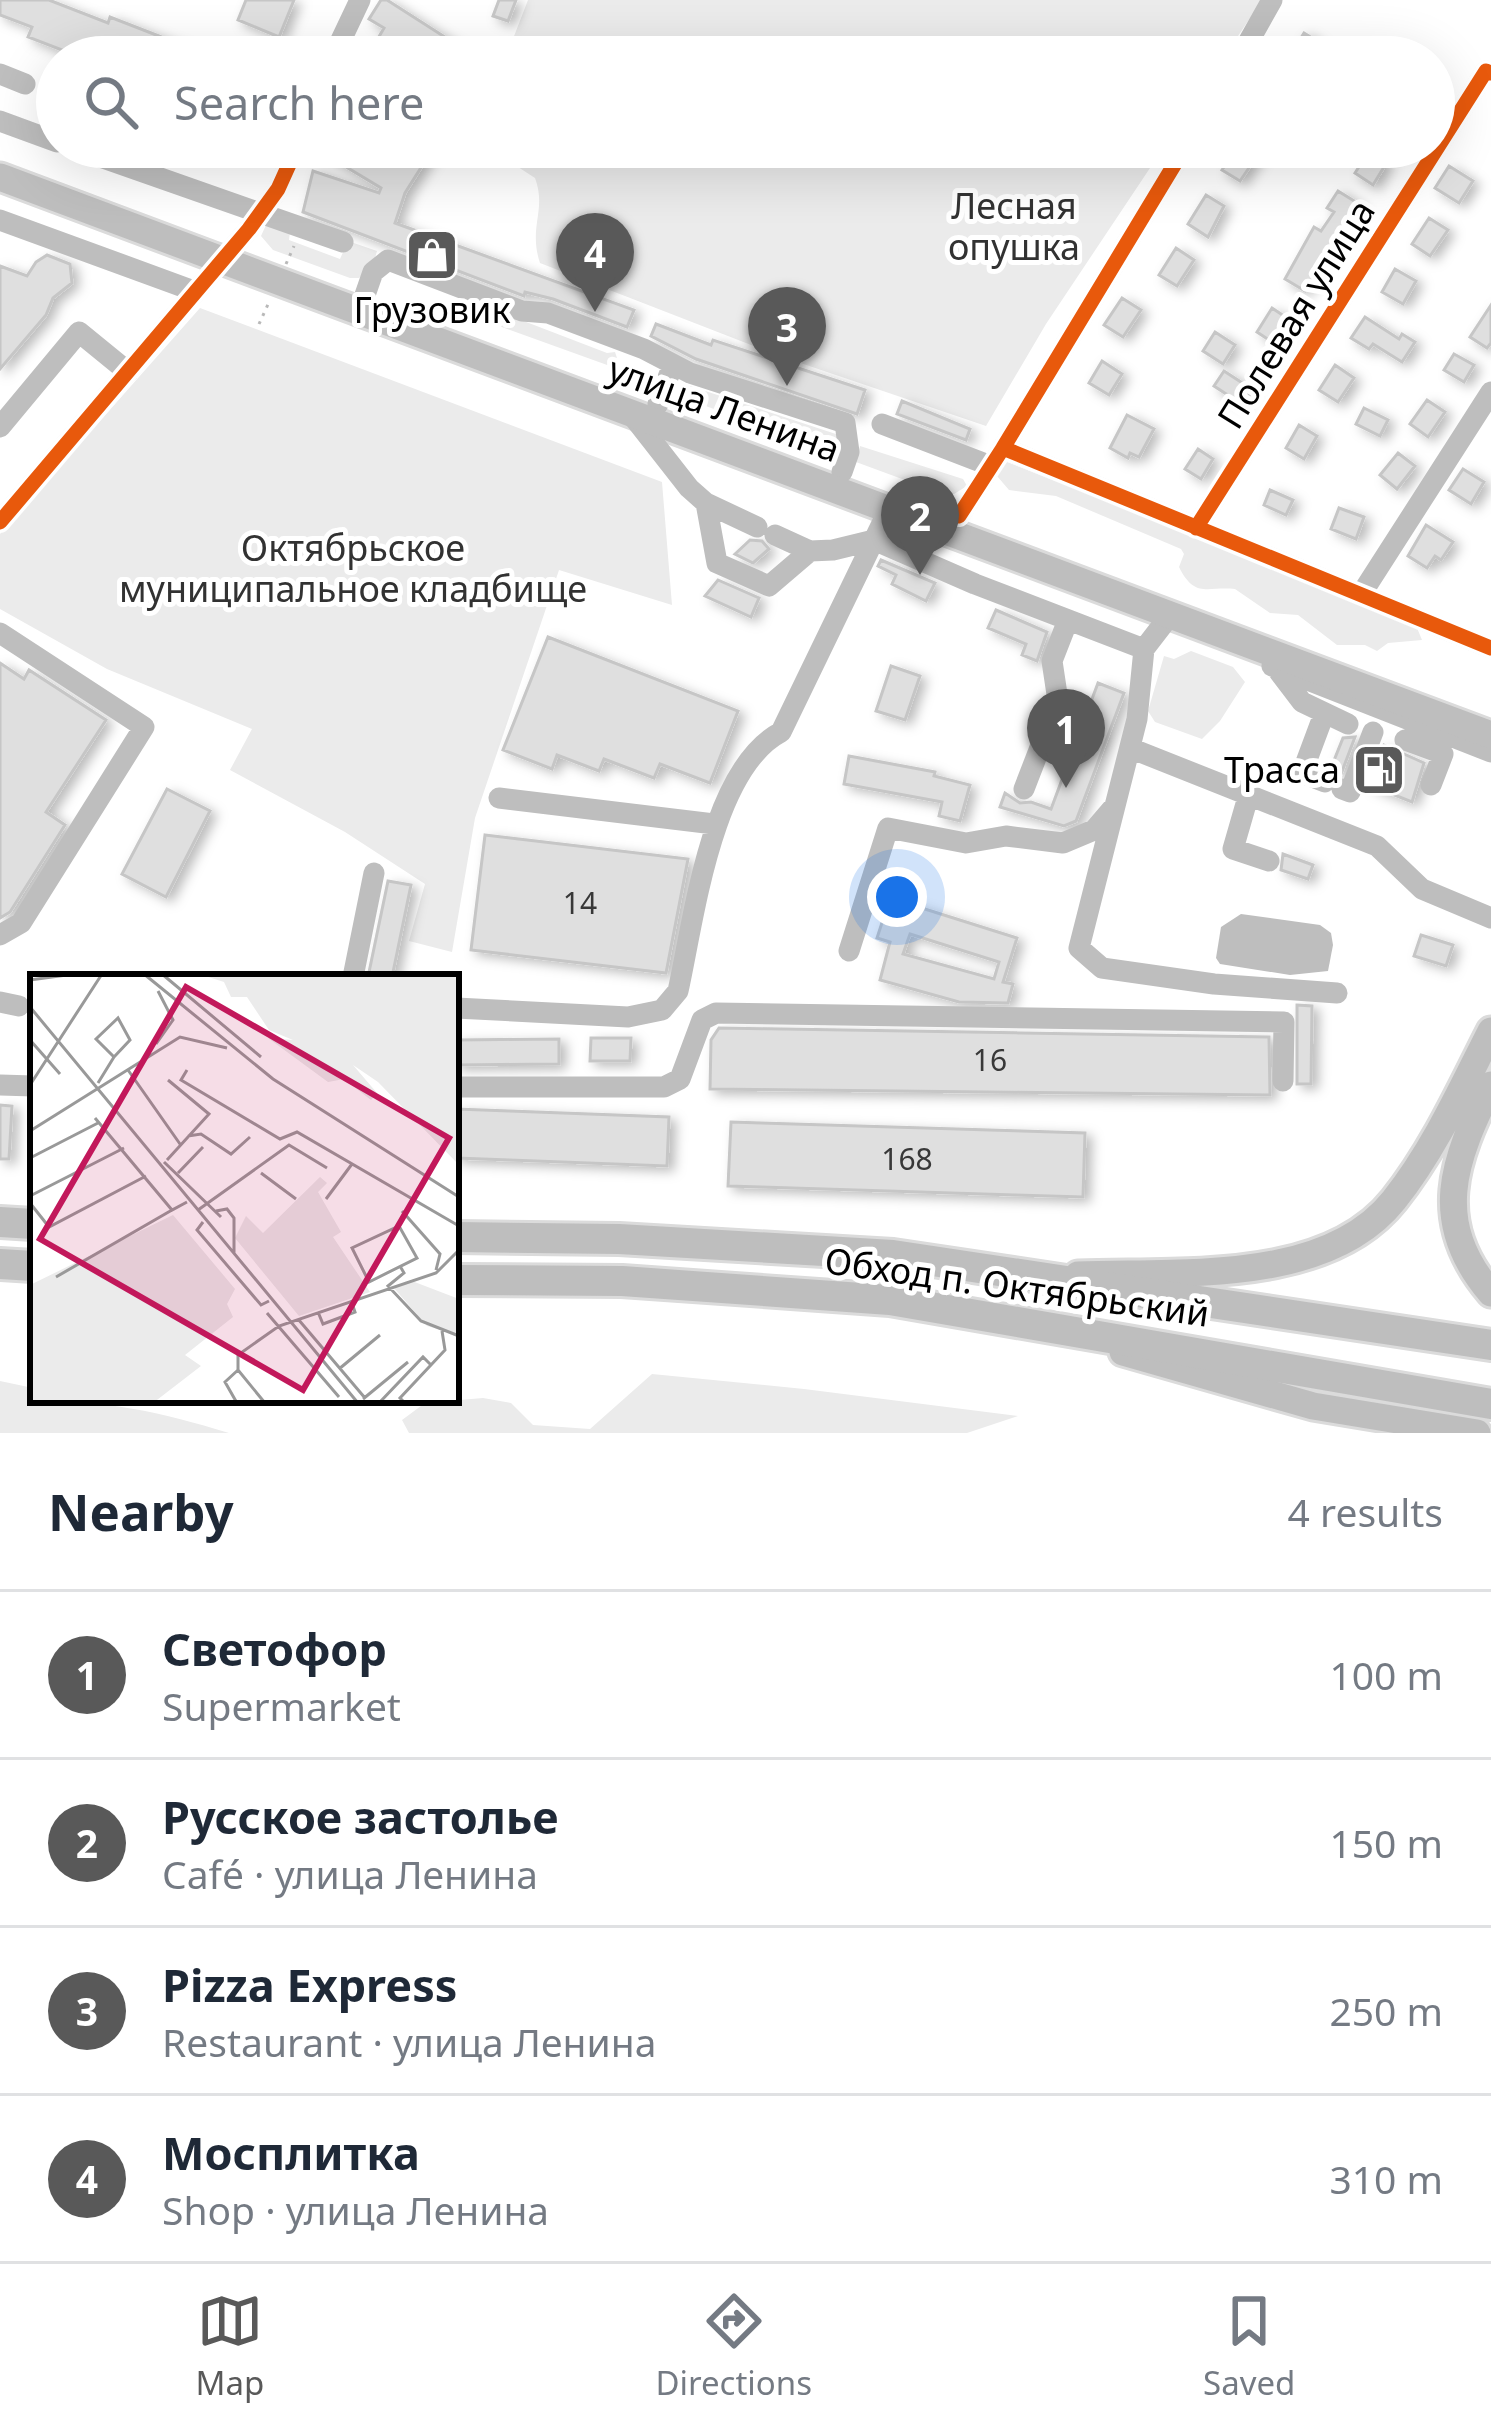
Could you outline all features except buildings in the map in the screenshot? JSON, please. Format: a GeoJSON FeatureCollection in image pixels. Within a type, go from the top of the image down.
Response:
{"type":"FeatureCollection","features":[{"type":"Feature","properties":{"kind":"highway"},"geometry":{"type":"LineString","coordinates":[[0,1222],[30,1224]]}},
{"type":"Feature","properties":{"kind":"highway","name":"Обход п. Октябрьский"},"geometry":{"type":"LineString","coordinates":[[459,1238],[620,1239],[893,1255],[1491,1345]]}},
{"type":"Feature","properties":{"kind":"highway"},"geometry":{"type":"LineString","coordinates":[[0,1264],[30,1266]]}},
{"type":"Feature","properties":{"kind":"highway","name":"Обход п. Октябрьский"},"geometry":{"type":"LineString","coordinates":[[459,1280],[622,1281],[890,1300],[1491,1404]]}},
{"type":"Feature","properties":{"kind":"main road","name":"улица Ленина"},"geometry":{"type":"LineString","coordinates":[[0,159],[631,413],[1491,735]]}},
{"type":"Feature","properties":{"kind":"main road","name":"улица Ленина"},"geometry":{"type":"LineString","coordinates":[[0,177],[365,295],[1491,716]]}},
{"type":"Feature","properties":{"kind":"main road"},"geometry":{"type":"LineString","coordinates":[[1491,1031],[1452,1209],[1466,1259],[1491,1293]]}},
{"type":"Feature","properties":{"kind":"main road"},"geometry":{"type":"LineString","coordinates":[[1049,1276],[1265,1267],[1326,1249],[1351,1236],[1392,1203],[1476,1097]]}},
{"type":"Feature","properties":{"kind":"main road"},"geometry":{"type":"LineString","coordinates":[[1015,1322],[1313,1406],[1477,1433]]}},
{"type":"Feature","properties":{"kind":"street"},"geometry":{"type":"LineString","coordinates":[[343,36],[360,0]]}},
{"type":"Feature","properties":{"kind":"street"},"geometry":{"type":"LineString","coordinates":[[1252,36],[1272,0]]}},
{"type":"Feature","properties":{"kind":"street","name":"Полевая улица"},"geometry":{"type":"LineString","coordinates":[[1455,123],[1488,72]]}},
{"type":"Feature","properties":{"kind":"street"},"geometry":{"type":"LineString","coordinates":[[0,74],[25,84]]}},
{"type":"Feature","properties":{"kind":"street"},"geometry":{"type":"LineString","coordinates":[[2,128],[36,137]]}},
{"type":"Feature","properties":{"kind":"street"},"geometry":{"type":"LineString","coordinates":[[133,168],[343,242]]}},
{"type":"Feature","properties":{"kind":"street"},"geometry":{"type":"LineString","coordinates":[[0,522],[9,494],[128,371],[261,213],[289,168]]}},
{"type":"Feature","properties":{"kind":"street"},"geometry":{"type":"LineString","coordinates":[[959,516],[1172,168]]}},
{"type":"Feature","properties":{"kind":"street","name":"Полевая улица"},"geometry":{"type":"LineString","coordinates":[[1196,527],[1426,168]]}},
{"type":"Feature","properties":{"kind":"street"},"geometry":{"type":"LineString","coordinates":[[0,220],[194,291]]}},
{"type":"Feature","properties":{"kind":"street"},"geometry":{"type":"LineString","coordinates":[[365,295],[374,272],[388,260],[522,310],[548,313],[644,349],[672,367],[844,423],[849,452],[842,472]]}},
{"type":"Feature","properties":{"kind":"street"},"geometry":{"type":"LineString","coordinates":[[0,427],[79,332],[128,371]]}},
{"type":"Feature","properties":{"kind":"street"},"geometry":{"type":"LineString","coordinates":[[658,404],[672,367]]}},
{"type":"Feature","properties":{"kind":"street"},"geometry":{"type":"LineString","coordinates":[[1362,593],[1491,392]]}},
{"type":"Feature","properties":{"kind":"street"},"geometry":{"type":"LineString","coordinates":[[631,413],[706,503],[766,531],[810,551],[874,540],[1144,649]]}},
{"type":"Feature","properties":{"kind":"street"},"geometry":{"type":"LineString","coordinates":[[882,424],[997,457],[1196,527],[1491,648]]}},
{"type":"Feature","properties":{"kind":"street"},"geometry":{"type":"LineString","coordinates":[[706,503],[717,563],[769,586],[810,551]]}},
{"type":"Feature","properties":{"kind":"street"},"geometry":{"type":"LineString","coordinates":[[459,1008],[628,1017],[662,1010],[678,991],[715,824],[760,742],[781,732],[890,508]]}},
{"type":"Feature","properties":{"kind":"street"},"geometry":{"type":"LineString","coordinates":[[1337,993],[1214,984],[1102,968],[1079,948],[1137,718],[1144,649],[1176,616],[1409,732],[1443,754],[1431,785]]}},
{"type":"Feature","properties":{"kind":"street"},"geometry":{"type":"LineString","coordinates":[[1024,789],[1058,701],[1052,661],[1068,620]]}},
{"type":"Feature","properties":{"kind":"street"},"geometry":{"type":"LineString","coordinates":[[0,633],[144,727],[21,923],[0,935]]}},
{"type":"Feature","properties":{"kind":"street"},"geometry":{"type":"LineString","coordinates":[[1276,669],[1302,702],[1324,715],[1362,728],[1409,732],[1491,752]]}},
{"type":"Feature","properties":{"kind":"street"},"geometry":{"type":"LineString","coordinates":[[1324,715],[1302,773],[1350,792],[1362,728]]}},
{"type":"Feature","properties":{"kind":"street"},"geometry":{"type":"LineString","coordinates":[[1130,748],[1377,847],[1422,889],[1491,918]]}},
{"type":"Feature","properties":{"kind":"street"},"geometry":{"type":"LineString","coordinates":[[1248,797],[1232,850],[1269,861]]}},
{"type":"Feature","properties":{"kind":"street"},"geometry":{"type":"LineString","coordinates":[[499,798],[715,824]]}},
{"type":"Feature","properties":{"kind":"street"},"geometry":{"type":"LineString","coordinates":[[849,951],[888,828],[966,843],[1006,836],[1063,843],[1094,830],[1116,803]]}},
{"type":"Feature","properties":{"kind":"street"},"geometry":{"type":"LineString","coordinates":[[354,974],[374,873]]}},
{"type":"Feature","properties":{"kind":"street"},"geometry":{"type":"LineString","coordinates":[[459,1087],[664,1087],[680,1079],[702,1020],[716,1013],[1284,1022],[1283,1081]]}},
{"type":"Feature","properties":{"kind":"green space"},"geometry":{"type":"Polygon","coordinates":[[[528,0],[1262,0],[1238,36],[514,36],[528,0]]]}},
{"type":"Feature","properties":{"kind":"green space","name":"Лесная опушка"},"geometry":{"type":"Polygon","coordinates":[[[520,168],[1150,168],[1046,324],[986,426],[777,355],[540,263],[535,178],[520,168]]]}},
{"type":"Feature","properties":{"kind":"green space"},"geometry":{"type":"Polygon","coordinates":[[[266,225],[290,231],[289,240],[340,259],[348,241],[377,251],[373,265],[359,278],[350,278],[273,250],[261,236],[266,225]]]}},
{"type":"Feature","properties":{"kind":"green space","name":"Октябрьское муниципальное кладбище"},"geometry":{"type":"Polygon","coordinates":[[[200,308],[662,482],[672,605],[559,570],[475,818],[452,952],[409,941],[425,884],[345,832],[230,770],[252,729],[107,669],[0,609],[0,534],[200,308]]]}},
{"type":"Feature","properties":{"kind":"green space"},"geometry":{"type":"Polygon","coordinates":[[[495,310],[615,352],[621,370],[499,326],[492,319],[495,310]]]}},
{"type":"Feature","properties":{"kind":"green space"},"geometry":{"type":"Polygon","coordinates":[[[672,384],[842,436],[840,456],[671,393],[672,384]]]}},
{"type":"Feature","properties":{"kind":"green space"},"geometry":{"type":"Polygon","coordinates":[[[860,446],[963,479],[967,486],[954,494],[940,493],[856,462],[860,446]]]}},
{"type":"Feature","properties":{"kind":"green space"},"geometry":{"type":"Polygon","coordinates":[[[1007,462],[1415,623],[1422,640],[1388,643],[1377,651],[1365,645],[1337,645],[1298,615],[1270,613],[1235,589],[1196,587],[1179,567],[1181,549],[1056,496],[1009,490],[997,476],[997,469],[1007,462]]]}},
{"type":"Feature","properties":{"kind":"green space"},"geometry":{"type":"Polygon","coordinates":[[[1191,651],[1233,667],[1245,682],[1202,739],[1155,722],[1148,711],[1164,656],[1174,659],[1191,651]]]}},
{"type":"Feature","properties":{"kind":"green space"},"geometry":{"type":"Polygon","coordinates":[[[652,1374],[1018,1416],[967,1433],[409,1433],[402,1420],[425,1403],[483,1398],[511,1403],[533,1425],[590,1429],[652,1374]]]}},
{"type":"Feature","properties":{"kind":"green space"},"geometry":{"type":"Polygon","coordinates":[[[0,1381],[30,1387],[30,1403],[132,1409],[229,1433],[0,1433],[0,1381]]]}},
{"type":"Feature","properties":{"kind":"shaded area"},"geometry":{"type":"Polygon","coordinates":[[[1241,914],[1320,925],[1331,933],[1328,971],[1290,975],[1220,964],[1216,958],[1221,927],[1241,914]]]}},
{"type":"Feature","properties":{"kind":"cycle path"},"geometry":{"type":"LineString","coordinates":[[1455,120],[1486,71],[1491,73]]}},
{"type":"Feature","properties":{"kind":"cycle path"},"geometry":{"type":"LineString","coordinates":[[0,522],[249,229],[288,168]]}},
{"type":"Feature","properties":{"kind":"cycle path"},"geometry":{"type":"LineString","coordinates":[[1003,448],[1172,168]]}},
{"type":"Feature","properties":{"kind":"cycle path"},"geometry":{"type":"LineString","coordinates":[[1196,528],[1424,168]]}},
{"type":"Feature","properties":{"kind":"cycle path"},"geometry":{"type":"LineString","coordinates":[[959,516],[1003,448],[1491,648]]}},
{"type":"Feature","properties":{"kind":"place","name":"Грузовик"},"geometry":{"type":"Point","coordinates":[432,255]}},
{"type":"Feature","properties":{"kind":"place","name":"Мосплитка"},"geometry":{"type":"Point","coordinates":[595,312]}},
{"type":"Feature","properties":{"kind":"place","name":"Pizza Express"},"geometry":{"type":"Point","coordinates":[787,386]}},
{"type":"Feature","properties":{"kind":"place","name":"Русское застолье"},"geometry":{"type":"Point","coordinates":[920,575]}},
{"type":"Feature","properties":{"kind":"place","name":"Трасса"},"geometry":{"type":"Point","coordinates":[1379,770]}},
{"type":"Feature","properties":{"kind":"place","name":"Светофор"},"geometry":{"type":"Point","coordinates":[1066,788]}}]}
